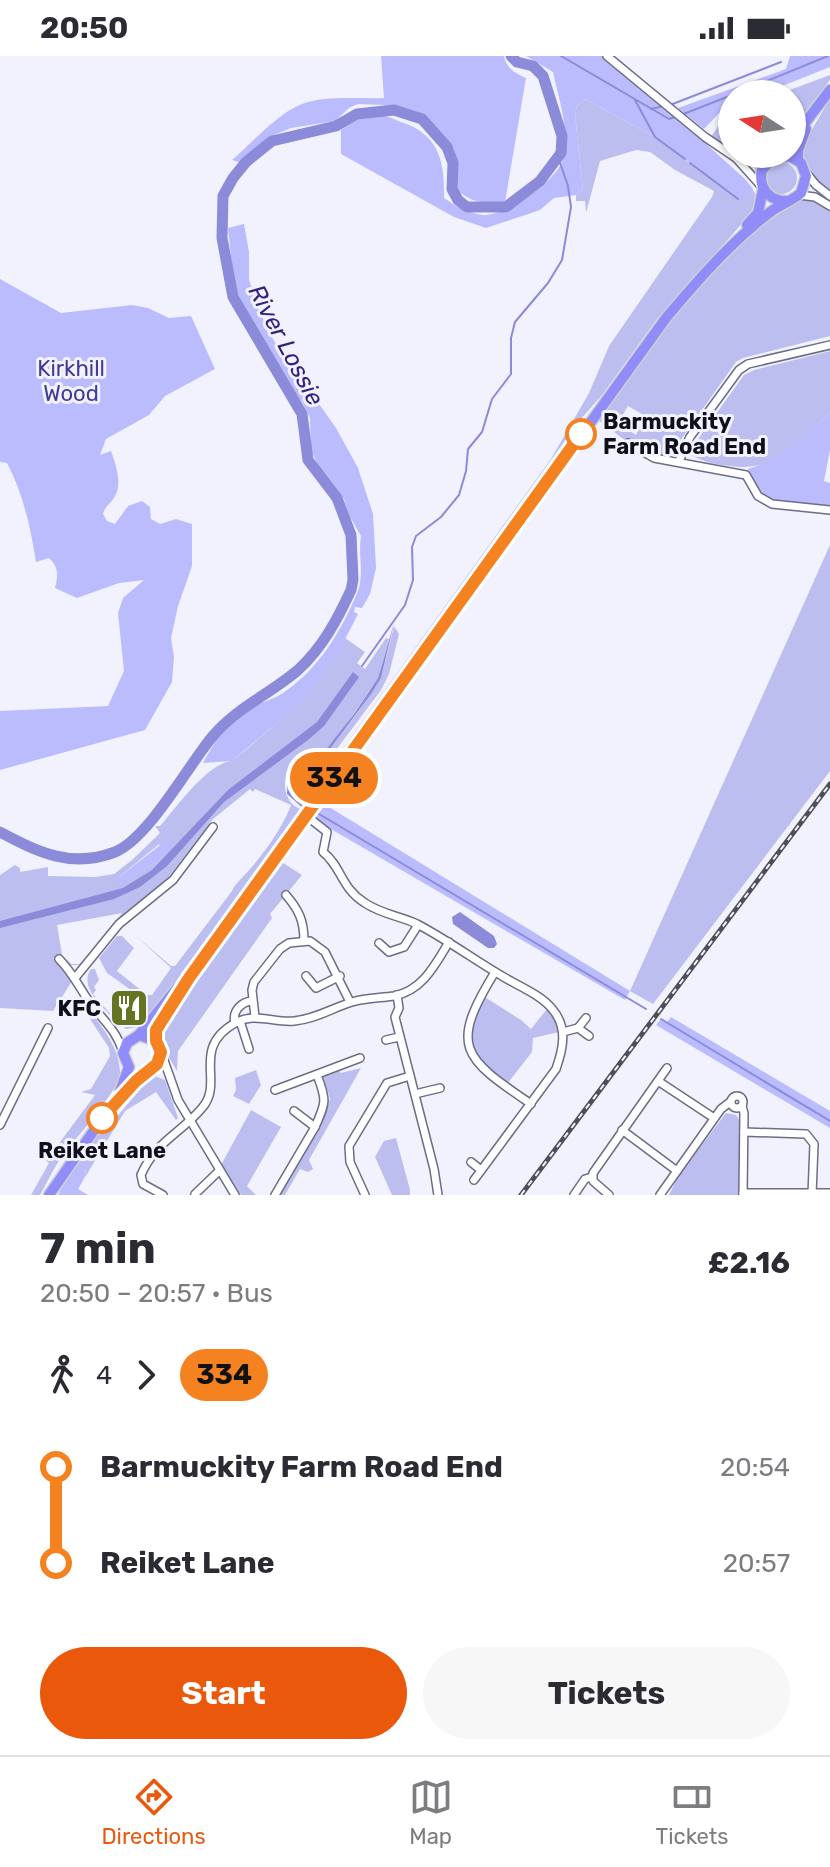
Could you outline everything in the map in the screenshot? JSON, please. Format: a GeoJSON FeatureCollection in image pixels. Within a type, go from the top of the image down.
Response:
{"type":"FeatureCollection","features":[{"type":"Feature","properties":{"kind":"highway"},"geometry":{"type":"LineString","coordinates":[[806,122],[830,90]]}},
{"type":"Feature","properties":{"kind":"highway"},"geometry":{"type":"LineString","coordinates":[[806,129],[814,112]]}},
{"type":"Feature","properties":{"kind":"highway"},"geometry":{"type":"LineString","coordinates":[[728,248],[758,213],[763,188],[761,173],[765,168]]}},
{"type":"Feature","properties":{"kind":"highway"},"geometry":{"type":"LineString","coordinates":[[106,1113],[160,1059],[156,1030],[189,978],[311,814],[649,341],[711,264],[771,211],[794,198],[805,187],[806,173],[803,168]]}},
{"type":"Feature","properties":{"kind":"highway"},"geometry":{"type":"LineString","coordinates":[[763,188],[774,199],[794,198]]}},
{"type":"Feature","properties":{"kind":"highway"},"geometry":{"type":"LineString","coordinates":[[49,1195],[127,1079],[129,1067],[123,1053],[127,1043],[137,1036],[180,984],[189,978]]}},
{"type":"Feature","properties":{"kind":"highway"},"geometry":{"type":"LineString","coordinates":[[137,1036],[156,1041]]}},
{"type":"Feature","properties":{"kind":"highway"},"geometry":{"type":"LineString","coordinates":[[129,1067],[138,1072],[150,1070]]}},
{"type":"Feature","properties":{"kind":"street"},"geometry":{"type":"LineString","coordinates":[[607,56],[718,144]]}},
{"type":"Feature","properties":{"kind":"street"},"geometry":{"type":"LineString","coordinates":[[745,168],[763,188]]}},
{"type":"Feature","properties":{"kind":"street"},"geometry":{"type":"LineString","coordinates":[[806,173],[830,196]]}},
{"type":"Feature","properties":{"kind":"street"},"geometry":{"type":"LineString","coordinates":[[794,198],[815,197],[830,206]]}},
{"type":"Feature","properties":{"kind":"street"},"geometry":{"type":"LineString","coordinates":[[679,461],[690,437],[739,370],[748,364],[830,345]]}},
{"type":"Feature","properties":{"kind":"street"},"geometry":{"type":"LineString","coordinates":[[628,443],[654,458],[746,475],[758,496],[772,504],[830,510]]}},
{"type":"Feature","properties":{"kind":"street"},"geometry":{"type":"LineString","coordinates":[[311,814],[327,832],[323,852],[331,859],[348,891],[376,910],[418,925],[449,942],[554,1010],[563,1032],[563,1049],[556,1069],[474,1180]]}},
{"type":"Feature","properties":{"kind":"street"},"geometry":{"type":"LineString","coordinates":[[75,978],[119,924],[173,880],[213,827]]}},
{"type":"Feature","properties":{"kind":"street"},"geometry":{"type":"LineString","coordinates":[[332,884],[341,878]]}},
{"type":"Feature","properties":{"kind":"street"},"geometry":{"type":"LineString","coordinates":[[286,895],[304,924],[304,941]]}},
{"type":"Feature","properties":{"kind":"street"},"geometry":{"type":"LineString","coordinates":[[295,905],[303,898]]}},
{"type":"Feature","properties":{"kind":"street"},"geometry":{"type":"LineString","coordinates":[[379,943],[389,952],[404,947],[418,925]]}},
{"type":"Feature","properties":{"kind":"street"},"geometry":{"type":"LineString","coordinates":[[255,1017],[252,1001],[254,982],[280,949],[289,943],[310,941],[325,952],[340,976],[350,1002]]}},
{"type":"Feature","properties":{"kind":"street"},"geometry":{"type":"LineString","coordinates":[[163,1195],[143,1184],[141,1175],[158,1146],[190,1121],[209,1100],[212,1092],[208,1065],[214,1043],[238,1022],[255,1017],[293,1021],[317,1017],[350,1002],[411,990],[427,977],[449,942]]}},
{"type":"Feature","properties":{"kind":"street"},"geometry":{"type":"LineString","coordinates":[[59,959],[114,1029],[123,1053]]}},
{"type":"Feature","properties":{"kind":"street"},"geometry":{"type":"LineString","coordinates":[[495,972],[471,1013],[466,1033],[480,1067],[531,1104]]}},
{"type":"Feature","properties":{"kind":"street"},"geometry":{"type":"LineString","coordinates":[[306,976],[316,988],[340,976]]}},
{"type":"Feature","properties":{"kind":"street"},"geometry":{"type":"LineString","coordinates":[[397,995],[399,1008],[395,1017],[399,1037],[438,1195]]}},
{"type":"Feature","properties":{"kind":"street"},"geometry":{"type":"LineString","coordinates":[[249,1049],[238,1022],[238,1008],[252,1001]]}},
{"type":"Feature","properties":{"kind":"street"},"geometry":{"type":"LineString","coordinates":[[563,1032],[578,1028],[586,1018]]}},
{"type":"Feature","properties":{"kind":"street"},"geometry":{"type":"LineString","coordinates":[[0,1125],[48,1028]]}},
{"type":"Feature","properties":{"kind":"street"},"geometry":{"type":"LineString","coordinates":[[578,1028],[589,1036]]}},
{"type":"Feature","properties":{"kind":"street"},"geometry":{"type":"LineString","coordinates":[[114,1029],[137,1036]]}},
{"type":"Feature","properties":{"kind":"street"},"geometry":{"type":"LineString","coordinates":[[386,1040],[399,1037]]}},
{"type":"Feature","properties":{"kind":"street"},"geometry":{"type":"LineString","coordinates":[[161,1052],[178,1100],[235,1195]]}},
{"type":"Feature","properties":{"kind":"street"},"geometry":{"type":"LineString","coordinates":[[275,1090],[360,1058]]}},
{"type":"Feature","properties":{"kind":"street"},"geometry":{"type":"LineString","coordinates":[[574,1195],[585,1179],[592,1177],[602,1158],[667,1068]]}},
{"type":"Feature","properties":{"kind":"street"},"geometry":{"type":"LineString","coordinates":[[150,1070],[170,1078]]}},
{"type":"Feature","properties":{"kind":"street"},"geometry":{"type":"LineString","coordinates":[[275,1195],[325,1107],[326,1097],[317,1075]]}},
{"type":"Feature","properties":{"kind":"street"},"geometry":{"type":"LineString","coordinates":[[365,1195],[350,1162],[349,1146],[387,1083],[410,1076]]}},
{"type":"Feature","properties":{"kind":"street"},"geometry":{"type":"LineString","coordinates":[[658,1081],[714,1118]]}},
{"type":"Feature","properties":{"kind":"street"},"geometry":{"type":"LineString","coordinates":[[415,1094],[440,1088]]}},
{"type":"Feature","properties":{"kind":"street"},"geometry":{"type":"LineString","coordinates":[[660,1195],[714,1118],[730,1102],[735,1108],[742,1106],[743,1194],[830,1193]]}},
{"type":"Feature","properties":{"kind":"street"},"geometry":{"type":"LineString","coordinates":[[294,1111],[315,1127]]}},
{"type":"Feature","properties":{"kind":"street"},"geometry":{"type":"LineString","coordinates":[[622,1130],[677,1171]]}},
{"type":"Feature","properties":{"kind":"street"},"geometry":{"type":"LineString","coordinates":[[744,1132],[799,1134],[811,1138],[814,1144],[812,1194]]}},
{"type":"Feature","properties":{"kind":"street"},"geometry":{"type":"LineString","coordinates":[[471,1162],[481,1170]]}},
{"type":"Feature","properties":{"kind":"street"},"geometry":{"type":"LineString","coordinates":[[195,1194],[219,1171]]}},
{"type":"Feature","properties":{"kind":"street"},"geometry":{"type":"LineString","coordinates":[[592,1177],[595,1184],[608,1195]]}},
{"type":"Feature","properties":{"kind":"shaded area"},"geometry":{"type":"Polygon","coordinates":[[[830,75],[830,80],[806,111],[806,84],[830,75]]]}},
{"type":"Feature","properties":{"kind":"shaded area"},"geometry":{"type":"Polygon","coordinates":[[[585,99],[655,137],[737,199],[747,198],[753,189],[755,209],[657,319],[602,395],[573,428],[552,465],[315,794],[310,806],[299,803],[290,791],[292,771],[330,749],[358,712],[381,678],[394,626],[399,634],[389,674],[381,690],[336,750],[298,775],[296,788],[303,800],[551,459],[589,393],[609,346],[712,197],[714,191],[650,152],[636,150],[600,161],[586,213],[585,201],[576,201],[576,195],[583,190],[575,114],[577,106],[585,99]]]}},
{"type":"Feature","properties":{"kind":"shaded area"},"geometry":{"type":"Polygon","coordinates":[[[830,99],[830,191],[806,165],[806,139],[830,99]]]}},
{"type":"Feature","properties":{"kind":"shaded area"},"geometry":{"type":"Polygon","coordinates":[[[718,127],[718,142],[710,138],[718,127]]]}},
{"type":"Feature","properties":{"kind":"shaded area"},"geometry":{"type":"Polygon","coordinates":[[[768,168],[794,168],[793,190],[781,194],[769,190],[765,178],[768,168]]]}},
{"type":"Feature","properties":{"kind":"shaded area"},"geometry":{"type":"Polygon","coordinates":[[[802,198],[814,199],[830,209],[830,336],[736,362],[680,441],[675,454],[656,456],[629,443],[598,420],[689,298],[771,219],[802,198]],[[628,406],[618,423],[636,435],[645,416],[628,406]]]}},
{"type":"Feature","properties":{"kind":"shaded area"},"geometry":{"type":"Polygon","coordinates":[[[830,351],[830,412],[786,452],[774,460],[746,467],[713,463],[688,453],[744,375],[830,351]]]}},
{"type":"Feature","properties":{"kind":"shaded area"},"geometry":{"type":"Polygon","coordinates":[[[830,545],[830,771],[653,1004],[630,991],[830,545]]]}},
{"type":"Feature","properties":{"kind":"shaded area"},"geometry":{"type":"Polygon","coordinates":[[[394,623],[381,678],[371,694],[330,749],[292,771],[289,786],[296,801],[307,804],[304,809],[287,794],[288,772],[328,747],[354,714],[378,678],[394,623]]]}},
{"type":"Feature","properties":{"kind":"shaded area"},"geometry":{"type":"Polygon","coordinates":[[[345,638],[365,652],[357,663],[365,669],[386,638],[389,639],[378,678],[344,728],[328,747],[288,770],[285,783],[287,796],[294,806],[306,810],[184,977],[144,1021],[137,1027],[126,1029],[105,1010],[98,1002],[92,993],[88,985],[91,969],[95,969],[99,980],[93,994],[114,1016],[129,1023],[145,1000],[107,973],[99,958],[117,936],[122,936],[134,948],[117,971],[147,995],[152,995],[171,968],[135,935],[171,966],[175,966],[268,847],[291,805],[250,789],[212,820],[165,882],[126,912],[106,933],[122,913],[57,925],[62,955],[71,964],[80,964],[96,946],[80,965],[70,965],[61,957],[72,981],[53,1011],[0,1008],[0,875],[15,865],[20,872],[48,867],[48,876],[95,877],[114,874],[160,833],[155,826],[160,826],[203,777],[232,761],[296,705],[335,657],[345,638]],[[174,844],[158,845],[119,877],[119,885],[158,861],[174,844]]]}},
{"type":"Feature","properties":{"kind":"shaded area"},"geometry":{"type":"Polygon","coordinates":[[[353,672],[359,677],[324,726],[224,802],[167,866],[140,887],[114,899],[0,928],[0,921],[123,888],[152,870],[228,790],[317,722],[353,672]]]}},
{"type":"Feature","properties":{"kind":"shaded area"},"geometry":{"type":"Polygon","coordinates":[[[280,861],[302,875],[270,914],[272,918],[178,1051],[177,1071],[162,1046],[161,1029],[280,861]]]}},
{"type":"Feature","properties":{"kind":"shaded area"},"geometry":{"type":"Polygon","coordinates":[[[460,912],[494,936],[497,944],[494,948],[488,948],[453,924],[452,917],[460,912]]]}},
{"type":"Feature","properties":{"kind":"shaded area"},"geometry":{"type":"Polygon","coordinates":[[[483,996],[531,1029],[547,1009],[553,1015],[559,1032],[533,1038],[532,1052],[507,1084],[482,1063],[471,1042],[471,1024],[483,996]]]}},
{"type":"Feature","properties":{"kind":"shaded area"},"geometry":{"type":"Polygon","coordinates":[[[94,1016],[114,1049],[119,1063],[119,1078],[99,1110],[61,1158],[40,1195],[31,1195],[49,1163],[46,1161],[95,1095],[81,1092],[91,1089],[110,1056],[109,1048],[90,1019],[94,1016]]]}},
{"type":"Feature","properties":{"kind":"shaded area"},"geometry":{"type":"Polygon","coordinates":[[[361,1068],[309,1160],[313,1169],[308,1172],[300,1169],[285,1195],[277,1195],[327,1111],[330,1098],[323,1077],[361,1068]]]}},
{"type":"Feature","properties":{"kind":"shaded area"},"geometry":{"type":"Polygon","coordinates":[[[256,1070],[261,1085],[249,1104],[233,1096],[235,1078],[256,1070]]]}},
{"type":"Feature","properties":{"kind":"shaded area"},"geometry":{"type":"Polygon","coordinates":[[[155,1076],[165,1080],[178,1118],[176,1120],[156,1092],[125,1111],[84,1179],[86,1170],[76,1162],[88,1144],[111,1124],[149,1078],[155,1076]]]}},
{"type":"Feature","properties":{"kind":"shaded area"},"geometry":{"type":"Polygon","coordinates":[[[251,1110],[281,1127],[247,1186],[256,1195],[241,1195],[221,1165],[251,1110]]]}},
{"type":"Feature","properties":{"kind":"shaded area"},"geometry":{"type":"Polygon","coordinates":[[[726,1113],[736,1115],[740,1121],[740,1195],[669,1195],[678,1176],[726,1113]]]}},
{"type":"Feature","properties":{"kind":"shaded area"},"geometry":{"type":"Polygon","coordinates":[[[396,1138],[410,1195],[392,1195],[375,1157],[384,1141],[396,1138]]]}},
{"type":"Feature","properties":{"kind":"green space"},"geometry":{"type":"Polygon","coordinates":[[[381,56],[504,56],[512,70],[526,78],[505,202],[479,202],[462,194],[456,189],[454,149],[424,116],[383,105],[358,104],[335,121],[291,128],[269,137],[242,163],[232,160],[274,121],[302,104],[332,98],[384,98],[381,56]]]}},
{"type":"Feature","properties":{"kind":"green space"},"geometry":{"type":"Polygon","coordinates":[[[526,56],[607,56],[705,137],[704,142],[718,155],[718,168],[733,168],[753,189],[747,199],[738,199],[655,137],[585,99],[577,106],[575,114],[583,190],[576,195],[554,198],[540,210],[486,228],[454,217],[341,154],[341,130],[366,116],[386,116],[414,127],[432,142],[441,161],[444,198],[478,214],[505,209],[541,186],[559,168],[563,159],[563,115],[553,72],[526,56]]]}},
{"type":"Feature","properties":{"kind":"green space"},"geometry":{"type":"Polygon","coordinates":[[[790,56],[830,56],[830,67],[797,80],[756,80],[786,69],[790,56]]]}},
{"type":"Feature","properties":{"kind":"green space"},"geometry":{"type":"Polygon","coordinates":[[[718,94],[718,114],[704,129],[678,108],[718,94]]]}},
{"type":"Feature","properties":{"kind":"green space"},"geometry":{"type":"Polygon","coordinates":[[[244,224],[249,252],[249,280],[268,332],[336,428],[358,468],[373,514],[376,568],[370,594],[362,608],[355,607],[354,612],[358,614],[337,655],[312,690],[232,761],[203,763],[232,721],[249,708],[283,693],[308,672],[345,620],[361,578],[361,536],[344,499],[320,470],[311,450],[310,418],[235,294],[228,228],[244,224]]]}},
{"type":"Feature","properties":{"kind":"green space","name":"Kirkhill Wood"},"geometry":{"type":"Polygon","coordinates":[[[0,279],[61,313],[132,305],[148,308],[169,318],[191,316],[215,369],[165,396],[149,415],[106,439],[100,455],[111,451],[118,475],[117,493],[103,514],[107,521],[115,524],[128,506],[142,501],[150,507],[151,519],[160,524],[176,519],[192,524],[192,566],[171,638],[174,657],[172,682],[145,730],[0,770],[0,711],[108,706],[124,671],[118,613],[123,598],[144,580],[119,583],[77,598],[55,588],[57,572],[49,558],[36,562],[18,486],[7,463],[0,462],[0,279]]]}},
{"type":"Feature","properties":{"kind":"green space"},"geometry":{"type":"Polygon","coordinates":[[[830,412],[830,450],[824,481],[830,483],[830,506],[771,500],[760,494],[748,469],[783,453],[830,412]]]}},
{"type":"Feature","properties":{"kind":"green space"},"geometry":{"type":"Polygon","coordinates":[[[329,807],[630,991],[625,1000],[312,818],[320,808],[329,807]]]}},
{"type":"Feature","properties":{"kind":"green space"},"geometry":{"type":"Polygon","coordinates":[[[168,839],[174,845],[158,861],[119,886],[116,881],[119,877],[168,839]]]}},
{"type":"Feature","properties":{"kind":"green space"},"geometry":{"type":"Polygon","coordinates":[[[671,1017],[830,1111],[830,1128],[656,1025],[661,1019],[667,1022],[671,1017]]]}},
{"type":"Feature","properties":{"kind":"green space"},"geometry":{"type":"Polygon","coordinates":[[[76,1162],[85,1165],[85,1175],[78,1189],[88,1195],[58,1195],[76,1162]]]}},
{"type":"Feature","properties":{"kind":"waterway","name":"River Lossie"},"geometry":{"type":"LineString","coordinates":[[0,832],[41,852],[69,858],[99,857],[128,845],[154,818],[221,727],[298,670],[329,633],[351,590],[351,535],[337,498],[308,460],[302,414],[233,297],[222,238],[223,196],[246,162],[272,141],[336,126],[357,114],[394,110],[422,119],[447,147],[453,163],[452,189],[458,200],[467,207],[506,207],[540,181],[561,153],[562,136],[543,76],[533,66],[517,62],[511,56]]}},
{"type":"Feature","properties":{"kind":"waterway"},"geometry":{"type":"LineString","coordinates":[[561,56],[669,119],[675,117]]}},
{"type":"Feature","properties":{"kind":"waterway"},"geometry":{"type":"LineString","coordinates":[[769,80],[828,56]]}},
{"type":"Feature","properties":{"kind":"waterway"},"geometry":{"type":"LineString","coordinates":[[670,105],[781,62]]}},
{"type":"Feature","properties":{"kind":"waterway"},"geometry":{"type":"LineString","coordinates":[[635,100],[655,137],[685,159]]}},
{"type":"Feature","properties":{"kind":"waterway"},"geometry":{"type":"LineString","coordinates":[[681,115],[718,100]]}},
{"type":"Feature","properties":{"kind":"waterway"},"geometry":{"type":"LineString","coordinates":[[651,109],[664,106]]}},
{"type":"Feature","properties":{"kind":"waterway"},"geometry":{"type":"LineString","coordinates":[[362,666],[405,605],[413,580],[412,547],[416,536],[441,517],[459,495],[468,449],[482,432],[492,399],[511,374],[511,338],[515,322],[548,283],[562,260],[571,207],[558,157]]}},
{"type":"Feature","properties":{"kind":"waterway"},"geometry":{"type":"LineString","coordinates":[[690,163],[738,199]]}},
{"type":"Feature","properties":{"kind":"waterway"},"geometry":{"type":"LineString","coordinates":[[314,811],[646,1009]]}},
{"type":"Feature","properties":{"kind":"waterway"},"geometry":{"type":"LineString","coordinates":[[661,1019],[830,1121]]}},
{"type":"Feature","properties":{"kind":"railway"},"geometry":{"type":"LineString","coordinates":[[521,1195],[830,784]]}},
{"type":"Feature","properties":{"kind":"bus line","name":"334"},"geometry":{"type":"LineString","coordinates":[[102,1118],[136,1081],[157,1064],[161,1052],[156,1041],[156,1030],[189,978],[581,434]]}},
{"type":"Feature","properties":{"kind":"place","name":"Barmuckity Farm Road End"},"geometry":{"type":"Point","coordinates":[581,434]}},
{"type":"Feature","properties":{"kind":"place","name":"KFC"},"geometry":{"type":"Point","coordinates":[129,1008]}},
{"type":"Feature","properties":{"kind":"place","name":"Reiket Lane"},"geometry":{"type":"Point","coordinates":[102,1118]}}]}
